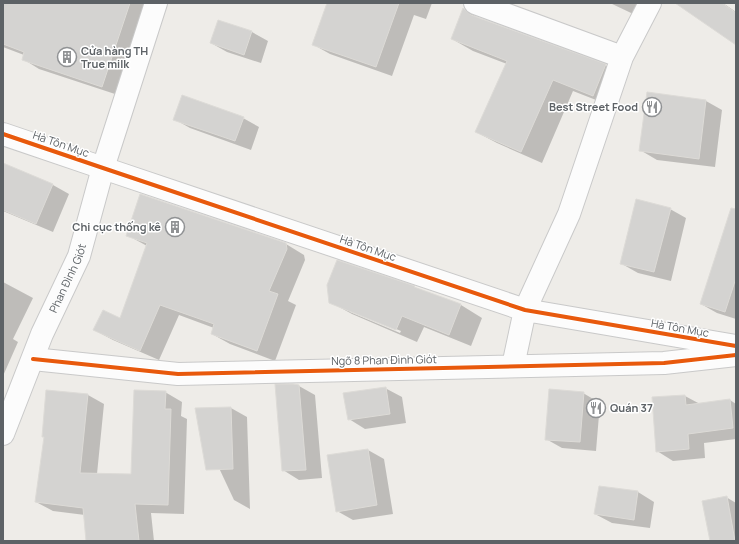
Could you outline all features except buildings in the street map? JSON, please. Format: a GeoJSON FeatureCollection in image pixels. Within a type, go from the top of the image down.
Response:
{"type":"FeatureCollection","features":[{"type":"Feature","properties":{"kind":"street","name":"Phan Đình Giót"},"geometry":{"type":"LineString","coordinates":[[3,434],[42,334],[79,256],[103,168],[156,3]]}},
{"type":"Feature","properties":{"kind":"street"},"geometry":{"type":"LineString","coordinates":[[475,3],[622,58]]}},
{"type":"Feature","properties":{"kind":"street"},"geometry":{"type":"LineString","coordinates":[[512,366],[525,310],[569,214],[622,58],[650,3]]}},
{"type":"Feature","properties":{"kind":"street","name":"Hà Tôn Mục"},"geometry":{"type":"LineString","coordinates":[[3,134],[525,310],[736,346]]}},
{"type":"Feature","properties":{"kind":"street","name":"Ngõ 8 Phan Đình Giót"},"geometry":{"type":"LineString","coordinates":[[33,359],[178,374],[664,363],[736,355]]}},
{"type":"Feature","properties":{"kind":"cycle path"},"geometry":{"type":"LineString","coordinates":[[3,134],[525,310],[736,346]]}},
{"type":"Feature","properties":{"kind":"cycle path"},"geometry":{"type":"LineString","coordinates":[[33,359],[178,374],[664,363],[736,355]]}},
{"type":"Feature","properties":{"kind":"place","name":"Cửa hàng TH True milk"},"geometry":{"type":"Point","coordinates":[67,57]}},
{"type":"Feature","properties":{"kind":"place","name":"Best Street Food"},"geometry":{"type":"Point","coordinates":[652,107]}},
{"type":"Feature","properties":{"kind":"place","name":"Chi cục thống kê"},"geometry":{"type":"Point","coordinates":[175,227]}},
{"type":"Feature","properties":{"kind":"place","name":"Quán 37"},"geometry":{"type":"Point","coordinates":[596,408]}}]}
